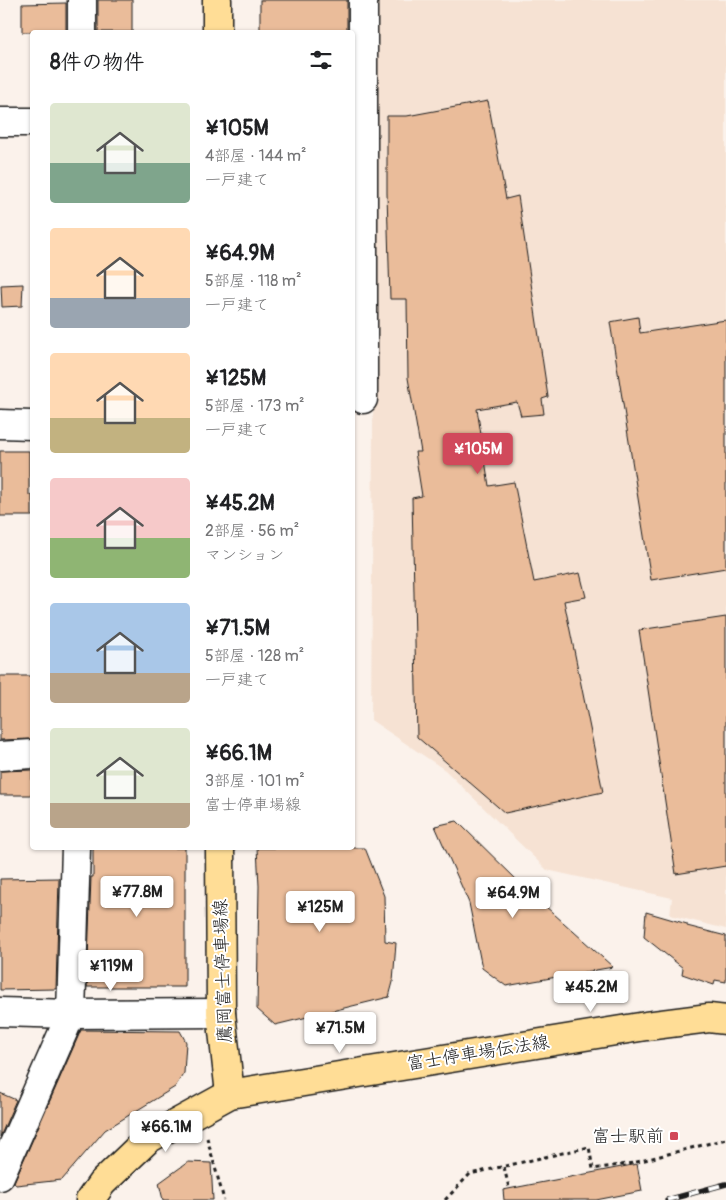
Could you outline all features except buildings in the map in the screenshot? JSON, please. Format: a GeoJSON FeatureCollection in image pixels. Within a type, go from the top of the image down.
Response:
{"type":"FeatureCollection","features":[{"type":"Feature","properties":{"kind":"main road"},"geometry":{"type":"LineString","coordinates":[[217,0],[217,30]]}},
{"type":"Feature","properties":{"kind":"main road","name":"鷹岡富士停車場線"},"geometry":{"type":"LineString","coordinates":[[220,850],[221,1013],[230,1094]]}},
{"type":"Feature","properties":{"kind":"main road","name":"富士停車場伝法線"},"geometry":{"type":"LineString","coordinates":[[90,1200],[102,1183],[148,1139],[230,1094],[646,1026],[709,1018],[726,1020]]}},
{"type":"Feature","properties":{"kind":"street"},"geometry":{"type":"LineString","coordinates":[[82,0],[82,30]]}},
{"type":"Feature","properties":{"kind":"street"},"geometry":{"type":"LineString","coordinates":[[363,0],[363,399]]}},
{"type":"Feature","properties":{"kind":"street"},"geometry":{"type":"LineString","coordinates":[[0,122],[30,122]]}},
{"type":"Feature","properties":{"kind":"street"},"geometry":{"type":"LineString","coordinates":[[0,424],[30,425]]}},
{"type":"Feature","properties":{"kind":"street"},"geometry":{"type":"LineString","coordinates":[[0,756],[30,754]]}},
{"type":"Feature","properties":{"kind":"street"},"geometry":{"type":"LineString","coordinates":[[0,1176],[71,1014],[76,850]]}},
{"type":"Feature","properties":{"kind":"street"},"geometry":{"type":"LineString","coordinates":[[0,1012],[71,1014],[221,1013]]}},
{"type":"Feature","properties":{"kind":"path"},"geometry":{"type":"LineString","coordinates":[[199,1111],[224,1200]]}},
{"type":"Feature","properties":{"kind":"path"},"geometry":{"type":"LineString","coordinates":[[445,1200],[470,1174],[589,1147],[593,1169],[633,1163],[726,1139]]}},
{"type":"Feature","properties":{"kind":"path"},"geometry":{"type":"LineString","coordinates":[[504,1167],[508,1188]]}},
{"type":"Feature","properties":{"kind":"shaded area"},"geometry":{"type":"Polygon","coordinates":[[[376,0],[726,0],[726,929],[670,915],[672,898],[547,870],[445,770],[371,720],[376,0]]]}},
{"type":"Feature","properties":{"kind":"railway"},"geometry":{"type":"LineString","coordinates":[[667,1200],[726,1184]]}},
{"type":"Feature","properties":{"kind":"place","name":"富士駅前"},"geometry":{"type":"Point","coordinates":[674,1136]}}]}
